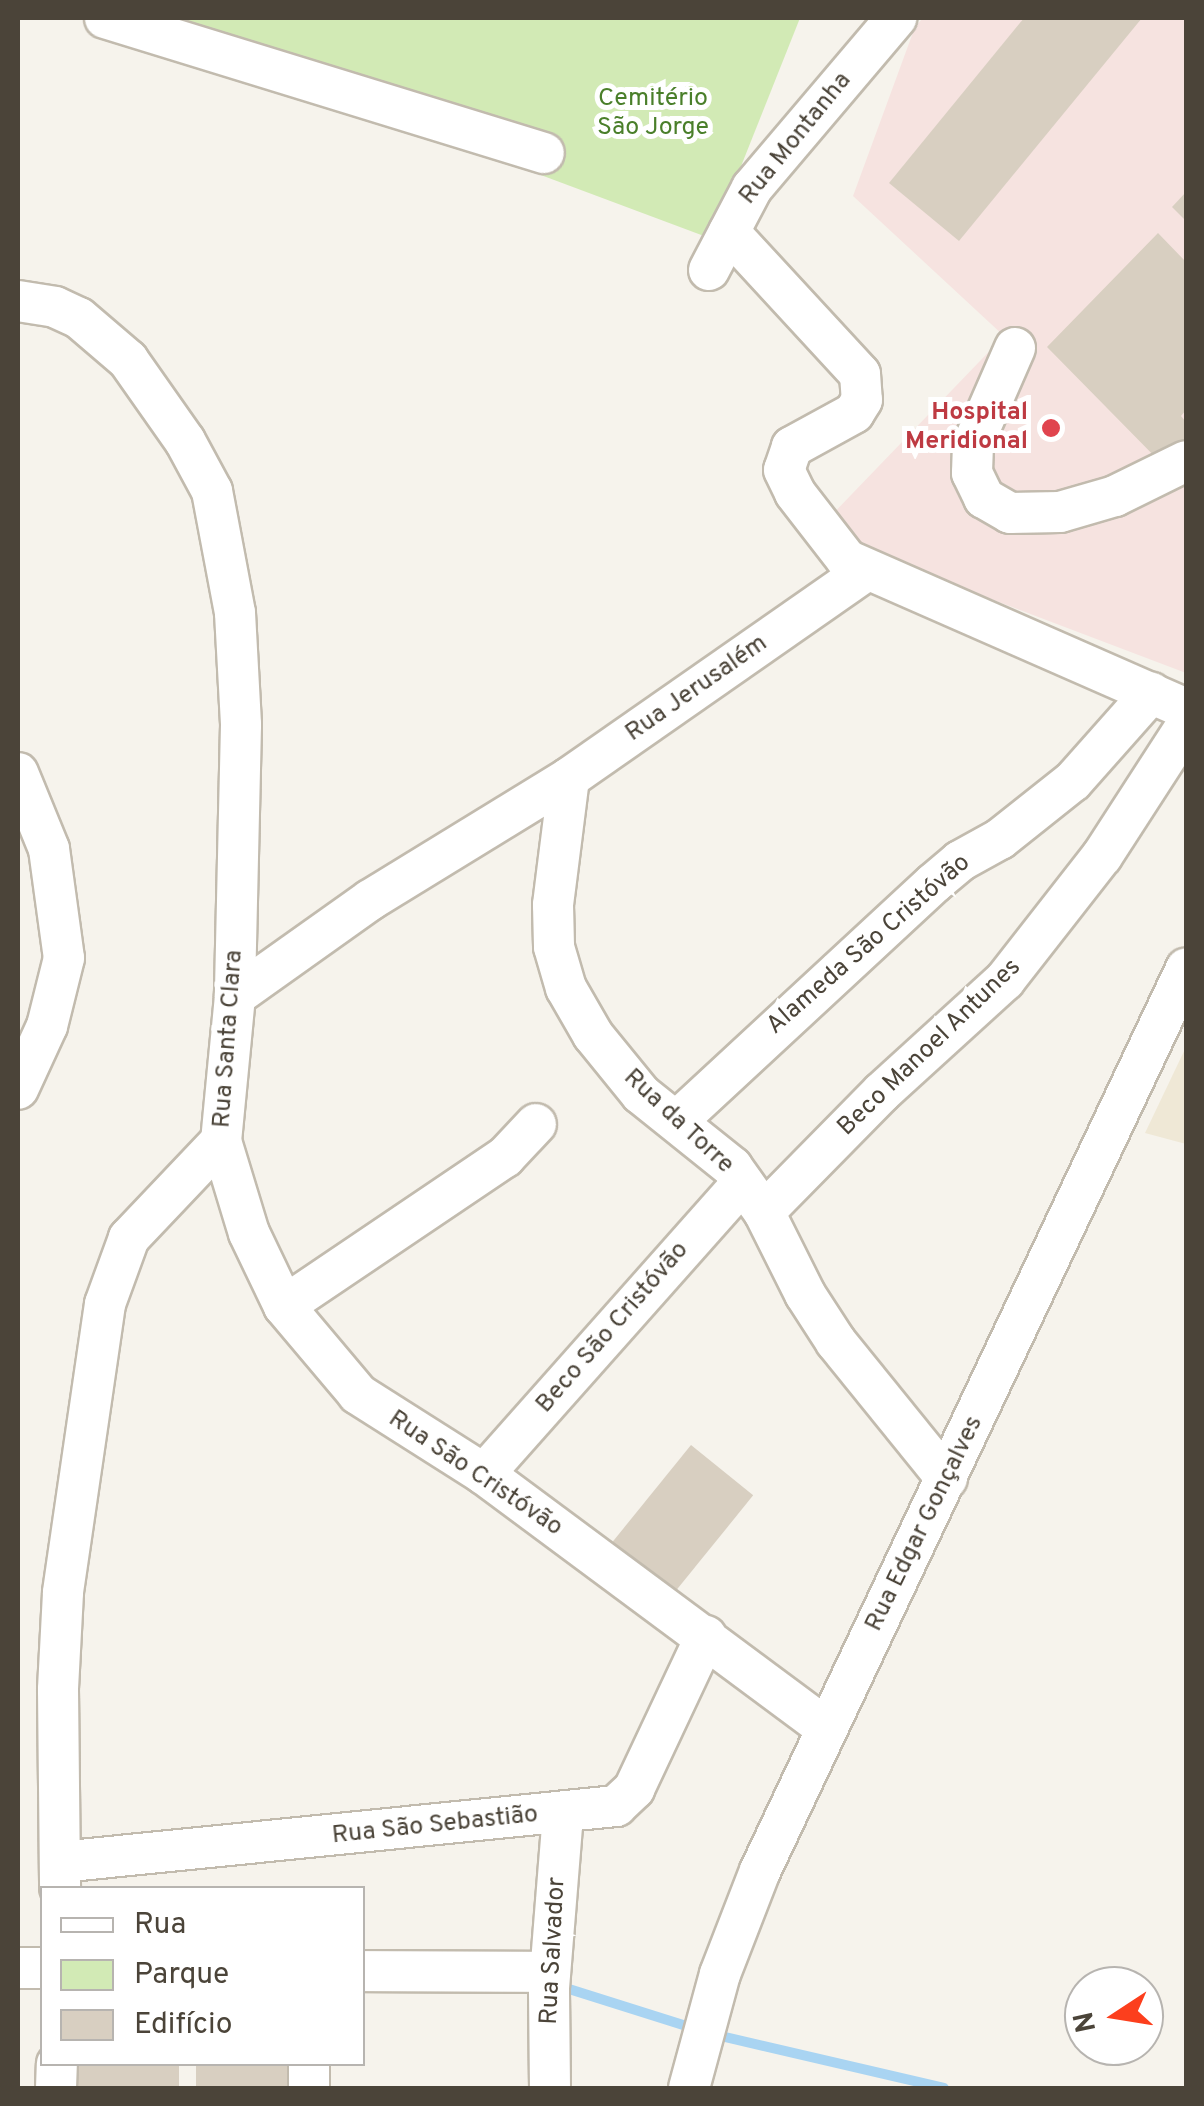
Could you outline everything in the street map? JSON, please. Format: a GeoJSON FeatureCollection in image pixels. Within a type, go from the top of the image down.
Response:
{"type":"FeatureCollection","features":[{"type":"Feature","properties":{"kind":"street"},"geometry":{"type":"LineString","coordinates":[[105,18],[544,152]]}},
{"type":"Feature","properties":{"kind":"street","name":"Rua Montanha"},"geometry":{"type":"LineString","coordinates":[[709,270],[752,188],[896,18]]}},
{"type":"Feature","properties":{"kind":"street"},"geometry":{"type":"LineString","coordinates":[[728,232],[860,374],[862,400],[854,412],[792,447],[784,470],[795,493],[838,548],[866,571],[1169,701]]}},
{"type":"Feature","properties":{"kind":"street","name":"Rua Santa Clara"},"geometry":{"type":"LineString","coordinates":[[18,300],[55,307],[79,318],[128,360],[185,441],[212,491],[235,613],[239,664],[235,996],[222,1141],[129,1238],[105,1304],[63,1593],[58,1690],[60,1875]]}},
{"type":"Feature","properties":{"kind":"street"},"geometry":{"type":"LineString","coordinates":[[1015,348],[972,444],[972,473],[984,498],[1010,513],[1060,512],[1115,496],[1186,461]]}},
{"type":"Feature","properties":{"kind":"street","name":"Rua Jerusalém"},"geometry":{"type":"LineString","coordinates":[[235,996],[370,900],[570,778],[866,571]]}},
{"type":"Feature","properties":{"kind":"street","name":"Alameda São Cristóvão"},"geometry":{"type":"LineString","coordinates":[[677,1120],[934,883],[960,861],[1000,840],[1169,701]]}},
{"type":"Feature","properties":{"kind":"street","name":"Beco Manoel Antunes"},"geometry":{"type":"LineString","coordinates":[[753,1197],[882,1092],[1005,980],[1102,856],[1186,726]]}},
{"type":"Feature","properties":{"kind":"street"},"geometry":{"type":"LineString","coordinates":[[18,774],[49,849],[64,958],[47,1026],[18,1089]]}},
{"type":"Feature","properties":{"kind":"street","name":"Rua da Torre"},"geometry":{"type":"LineString","coordinates":[[570,778],[553,905],[559,971],[593,1035],[641,1094],[710,1146],[753,1197],[805,1294],[836,1342],[947,1478]]}},
{"type":"Feature","properties":{"kind":"street","name":"Rua Edgar Gonçalves"},"geometry":{"type":"LineString","coordinates":[[688,2088],[702,2030],[738,1923],[826,1728],[1186,969]]}},
{"type":"Feature","properties":{"kind":"street"},"geometry":{"type":"LineString","coordinates":[[284,1306],[505,1156],[536,1124]]}},
{"type":"Feature","properties":{"kind":"street","name":"Rua São Cristóvão"},"geometry":{"type":"LineString","coordinates":[[222,1141],[249,1233],[284,1306],[358,1394],[484,1474],[826,1728]]}},
{"type":"Feature","properties":{"kind":"street","name":"Beco São Cristóvão"},"geometry":{"type":"LineString","coordinates":[[484,1474],[753,1197]]}},
{"type":"Feature","properties":{"kind":"street","name":"Rua São Sebastião"},"geometry":{"type":"LineString","coordinates":[[60,1875],[616,1806],[634,1789],[706,1636]]}},
{"type":"Feature","properties":{"kind":"street","name":"Rua Salvador"},"geometry":{"type":"LineString","coordinates":[[550,2088],[550,1972],[563,1814]]}},
{"type":"Feature","properties":{"kind":"street"},"geometry":{"type":"LineString","coordinates":[[365,1970],[550,1972]]}},
{"type":"Feature","properties":{"kind":"shaded area","name":"Hospital Meridional"},"geometry":{"type":"Polygon","coordinates":[[[923,18],[1186,18],[1186,673],[856,548],[826,521],[1004,336],[853,196],[915,27],[923,18]]]}},
{"type":"Feature","properties":{"kind":"shaded area"},"geometry":{"type":"Polygon","coordinates":[[[1186,1047],[1186,1144],[1145,1133],[1186,1047]]]}},
{"type":"Feature","properties":{"kind":"green space","name":"Cemitério São Jorge"},"geometry":{"type":"Polygon","coordinates":[[[121,18],[800,18],[712,239],[121,18]]]}},
{"type":"Feature","properties":{"kind":"building"},"geometry":{"type":"Polygon","coordinates":[[[1024,18],[1142,18],[959,241],[889,183],[1024,18]]]}},
{"type":"Feature","properties":{"kind":"building"},"geometry":{"type":"Polygon","coordinates":[[[1186,192],[1186,221],[1172,207],[1186,192]]]}},
{"type":"Feature","properties":{"kind":"building"},"geometry":{"type":"Polygon","coordinates":[[[1158,233],[1186,262],[1186,410],[1181,416],[1186,422],[1186,452],[1167,469],[1047,347],[1158,233]]]}},
{"type":"Feature","properties":{"kind":"building"},"geometry":{"type":"Polygon","coordinates":[[[691,1445],[753,1495],[672,1596],[610,1545],[691,1445]]]}},
{"type":"Feature","properties":{"kind":"building"},"geometry":{"type":"Polygon","coordinates":[[[71,2066],[179,2066],[179,2088],[71,2088],[71,2066]]]}},
{"type":"Feature","properties":{"kind":"building"},"geometry":{"type":"Polygon","coordinates":[[[196,2066],[291,2066],[291,2088],[196,2088],[196,2066]]]}},
{"type":"Feature","properties":{"kind":"waterway"},"geometry":{"type":"LineString","coordinates":[[569,1989],[696,2029]]}},
{"type":"Feature","properties":{"kind":"waterway"},"geometry":{"type":"LineString","coordinates":[[712,2034],[944,2088]]}},
{"type":"Feature","properties":{"kind":"place","name":"Hospital Meridional"},"geometry":{"type":"Point","coordinates":[1051,428]}}]}
